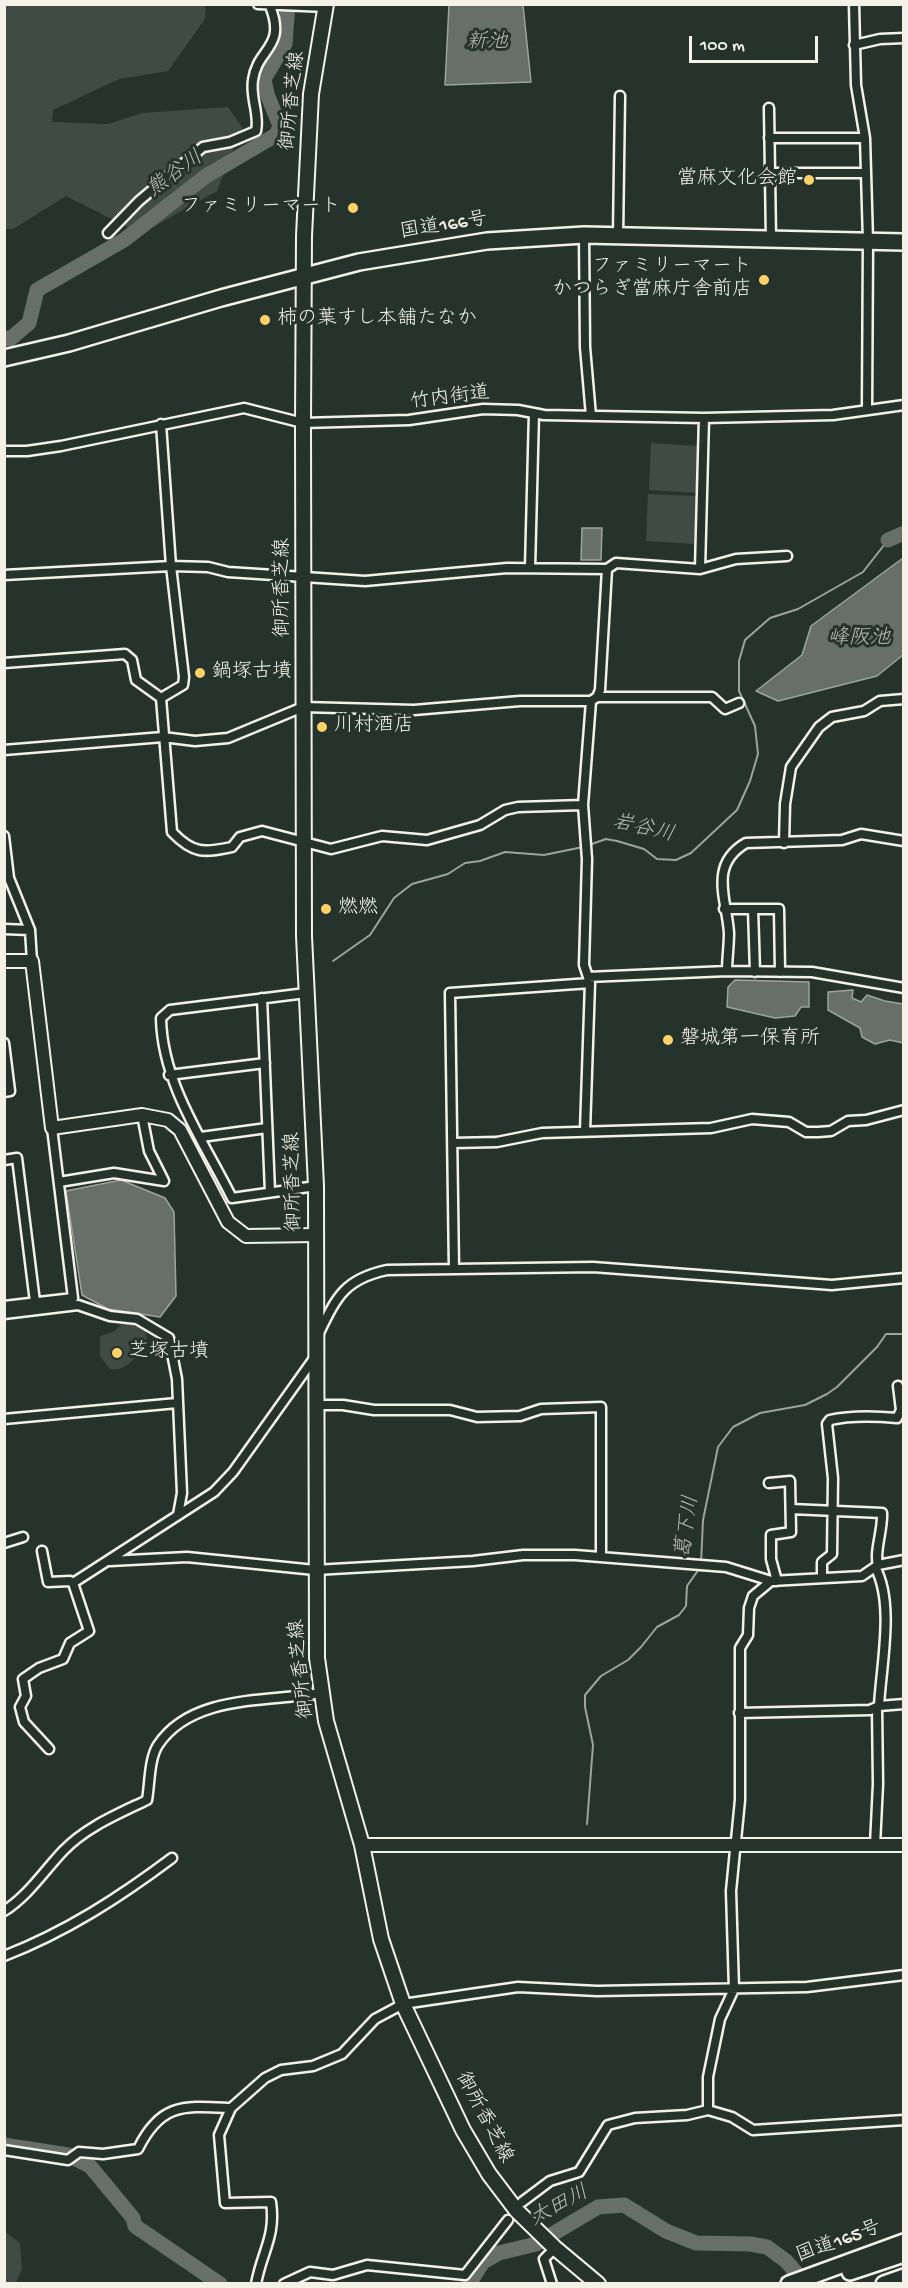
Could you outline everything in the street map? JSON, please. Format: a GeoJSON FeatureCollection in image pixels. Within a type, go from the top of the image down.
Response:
{"type":"FeatureCollection","features":[{"type":"Feature","properties":{"kind":"highway","name":"国道166号"},"geometry":{"type":"LineString","coordinates":[[4,358],[69,343],[221,298],[358,262],[487,241],[584,235],[771,241],[903,242]]}},
{"type":"Feature","properties":{"kind":"highway","name":"国道165号"},"geometry":{"type":"LineString","coordinates":[[789,2283],[903,2242]]}},
{"type":"Feature","properties":{"kind":"highway"},"geometry":{"type":"LineString","coordinates":[[817,2283],[903,2253]]}},
{"type":"Feature","properties":{"kind":"highway"},"geometry":{"type":"LineString","coordinates":[[884,2283],[903,2277]]}},
{"type":"Feature","properties":{"kind":"main road","name":"御所香芝線"},"geometry":{"type":"LineString","coordinates":[[326,6],[310,94],[304,278],[303,423],[303,844],[306,993],[316,1186],[315,1570],[317,1658],[321,1693],[326,1720],[362,1845],[381,1939],[403,2004],[463,2130],[489,2174],[517,2211],[555,2248],[598,2283]]}},
{"type":"Feature","properties":{"kind":"street"},"geometry":{"type":"LineString","coordinates":[[258,4],[272,7],[326,6]]}},
{"type":"Feature","properties":{"kind":"street"},"geometry":{"type":"LineString","coordinates":[[854,4],[854,45],[865,138],[868,241],[867,411]]}},
{"type":"Feature","properties":{"kind":"street"},"geometry":{"type":"LineString","coordinates":[[108,233],[138,201],[203,147],[230,142],[256,131],[258,121],[251,94],[253,77],[275,40],[276,20],[272,7]]}},
{"type":"Feature","properties":{"kind":"street"},"geometry":{"type":"LineString","coordinates":[[854,45],[880,39],[903,38]]}},
{"type":"Feature","properties":{"kind":"street"},"geometry":{"type":"LineString","coordinates":[[618,236],[620,96]]}},
{"type":"Feature","properties":{"kind":"street"},"geometry":{"type":"LineString","coordinates":[[769,108],[771,241]]}},
{"type":"Feature","properties":{"kind":"street"},"geometry":{"type":"LineString","coordinates":[[769,138],[865,138]]}},
{"type":"Feature","properties":{"kind":"street"},"geometry":{"type":"LineString","coordinates":[[770,173],[866,173]]}},
{"type":"Feature","properties":{"kind":"street"},"geometry":{"type":"LineString","coordinates":[[584,235],[585,347],[591,416]]}},
{"type":"Feature","properties":{"kind":"street","name":"竹内街道"},"geometry":{"type":"LineString","coordinates":[[4,451],[27,451],[60,446],[244,408],[303,423],[409,420],[483,409],[591,416],[704,418],[833,415],[903,405]]}},
{"type":"Feature","properties":{"kind":"street"},"geometry":{"type":"LineString","coordinates":[[530,568],[534,413]]}},
{"type":"Feature","properties":{"kind":"street"},"geometry":{"type":"LineString","coordinates":[[700,569],[704,418]]}},
{"type":"Feature","properties":{"kind":"street"},"geometry":{"type":"LineString","coordinates":[[160,698],[183,686],[184,677],[171,566],[161,424]]}},
{"type":"Feature","properties":{"kind":"street"},"geometry":{"type":"LineString","coordinates":[[4,575],[171,566],[208,567],[228,572],[365,581],[455,571],[530,568],[607,569],[616,563],[700,569],[736,559],[787,556]]}},
{"type":"Feature","properties":{"kind":"street"},"geometry":{"type":"LineString","coordinates":[[585,1131],[589,980],[584,965],[586,859],[583,805],[594,699],[600,690],[607,569]]}},
{"type":"Feature","properties":{"kind":"street"},"geometry":{"type":"LineString","coordinates":[[4,663],[125,654],[132,660],[136,680],[160,698],[172,832],[186,846],[200,851],[232,847],[240,837],[262,831],[303,844],[331,849],[382,836],[427,840],[480,825],[505,810],[518,807],[583,805]]}},
{"type":"Feature","properties":{"kind":"street"},"geometry":{"type":"LineString","coordinates":[[4,750],[163,737],[195,741],[228,738],[303,707],[414,710],[520,701],[712,697],[725,709],[739,703]]}},
{"type":"Feature","properties":{"kind":"street"},"geometry":{"type":"LineString","coordinates":[[784,843],[785,804],[791,767],[819,727],[832,717],[864,711],[880,701],[903,699]]}},
{"type":"Feature","properties":{"kind":"street"},"geometry":{"type":"LineString","coordinates":[[727,972],[729,932],[723,909],[723,871],[736,849],[746,843],[842,840],[861,834],[903,841]]}},
{"type":"Feature","properties":{"kind":"street"},"geometry":{"type":"LineString","coordinates":[[4,836],[9,878],[30,930],[73,1298],[4,1306]]}},
{"type":"Feature","properties":{"kind":"street"},"geometry":{"type":"LineString","coordinates":[[723,909],[779,909],[780,972]]}},
{"type":"Feature","properties":{"kind":"street"},"geometry":{"type":"LineString","coordinates":[[753,909],[755,972]]}},
{"type":"Feature","properties":{"kind":"street"},"geometry":{"type":"LineString","coordinates":[[4,929],[30,930]]}},
{"type":"Feature","properties":{"kind":"street"},"geometry":{"type":"LineString","coordinates":[[4,961],[32,961]]}},
{"type":"Feature","properties":{"kind":"street"},"geometry":{"type":"LineString","coordinates":[[454,1269],[450,993],[589,980],[727,972],[839,975],[903,988]]}},
{"type":"Feature","properties":{"kind":"street"},"geometry":{"type":"LineString","coordinates":[[306,993],[170,1010],[161,1018],[169,1074],[232,1198],[316,1186]]}},
{"type":"Feature","properties":{"kind":"street"},"geometry":{"type":"LineString","coordinates":[[262,998],[270,1192]]}},
{"type":"Feature","properties":{"kind":"street"},"geometry":{"type":"LineString","coordinates":[[4,1043],[10,1092],[4,1092]]}},
{"type":"Feature","properties":{"kind":"street"},"geometry":{"type":"LineString","coordinates":[[169,1074],[265,1063]]}},
{"type":"Feature","properties":{"kind":"street"},"geometry":{"type":"LineString","coordinates":[[453,1143],[497,1142],[542,1134],[585,1131],[711,1128],[752,1119],[789,1122],[806,1132],[818,1132],[831,1131],[848,1121],[866,1120],[903,1110]]}},
{"type":"Feature","properties":{"kind":"street"},"geometry":{"type":"LineString","coordinates":[[52,1128],[142,1115],[168,1120],[180,1130],[228,1222],[238,1231],[246,1236],[316,1235]]}},
{"type":"Feature","properties":{"kind":"street"},"geometry":{"type":"LineString","coordinates":[[59,1182],[114,1173],[164,1180],[149,1151],[142,1115]]}},
{"type":"Feature","properties":{"kind":"street"},"geometry":{"type":"LineString","coordinates":[[201,1137],[267,1128]]}},
{"type":"Feature","properties":{"kind":"street"},"geometry":{"type":"LineString","coordinates":[[4,1160],[17,1158],[35,1302]]}},
{"type":"Feature","properties":{"kind":"street"},"geometry":{"type":"LineString","coordinates":[[317,1336],[336,1298],[351,1283],[365,1275],[387,1270],[593,1268],[832,1285],[903,1278]]}},
{"type":"Feature","properties":{"kind":"street"},"geometry":{"type":"LineString","coordinates":[[4,1314],[78,1305],[110,1316],[137,1319],[169,1338],[177,1379],[182,1493],[178,1515]]}},
{"type":"Feature","properties":{"kind":"street"},"geometry":{"type":"LineString","coordinates":[[73,1583],[214,1492],[233,1472],[317,1354]]}},
{"type":"Feature","properties":{"kind":"street"},"geometry":{"type":"LineString","coordinates":[[822,1578],[822,1562],[832,1554],[834,1529],[833,1478],[827,1424],[830,1420],[837,1418],[897,1418],[901,1410],[898,1386]]}},
{"type":"Feature","properties":{"kind":"street"},"geometry":{"type":"LineString","coordinates":[[4,1419],[177,1403]]}},
{"type":"Feature","properties":{"kind":"street"},"geometry":{"type":"LineString","coordinates":[[317,1405],[343,1405],[374,1410],[450,1410],[477,1416],[520,1416],[541,1409],[601,1407],[601,1557]]}},
{"type":"Feature","properties":{"kind":"street"},"geometry":{"type":"LineString","coordinates":[[769,1483],[790,1481],[791,1533],[771,1535],[774,1581]]}},
{"type":"Feature","properties":{"kind":"street"},"geometry":{"type":"LineString","coordinates":[[790,1509],[832,1509],[882,1513],[881,1539],[876,1566],[882,1580],[885,1620],[878,1706],[878,1784],[874,1845]]}},
{"type":"Feature","properties":{"kind":"street"},"geometry":{"type":"LineString","coordinates":[[4,1543],[23,1537]]}},
{"type":"Feature","properties":{"kind":"street"},"geometry":{"type":"LineString","coordinates":[[42,1551],[48,1582],[70,1581],[73,1583]]}},
{"type":"Feature","properties":{"kind":"street"},"geometry":{"type":"LineString","coordinates":[[110,1561],[188,1557],[315,1570],[473,1561],[523,1555],[601,1557],[726,1568],[774,1581],[862,1576],[876,1566],[903,1560]]}},
{"type":"Feature","properties":{"kind":"street"},"geometry":{"type":"LineString","coordinates":[[708,2110],[708,2077],[720,2019],[734,1989],[731,1891],[740,1800],[740,1648],[748,1635],[749,1608],[753,1596],[774,1581]]}},
{"type":"Feature","properties":{"kind":"street"},"geometry":{"type":"LineString","coordinates":[[49,1749],[24,1722],[20,1707],[26,1695],[23,1679],[39,1668],[63,1659],[70,1643],[89,1631],[73,1583]]}},
{"type":"Feature","properties":{"kind":"street"},"geometry":{"type":"LineString","coordinates":[[4,1911],[43,1876],[64,1851],[83,1834],[147,1800],[158,1745],[187,1717],[250,1701],[321,1693]]}},
{"type":"Feature","properties":{"kind":"street"},"geometry":{"type":"LineString","coordinates":[[740,1713],[870,1710],[878,1706],[903,1704]]}},
{"type":"Feature","properties":{"kind":"street"},"geometry":{"type":"LineString","coordinates":[[362,1845],[903,1845]]}},
{"type":"Feature","properties":{"kind":"street"},"geometry":{"type":"LineString","coordinates":[[4,1956],[58,1933],[126,1892],[172,1858]]}},
{"type":"Feature","properties":{"kind":"street"},"geometry":{"type":"LineString","coordinates":[[256,2283],[272,2231],[271,2202],[225,2203],[219,2135],[231,2108],[265,2078],[281,2070],[302,2069],[342,2054],[375,2019],[403,2004],[518,1987],[597,1991],[807,1987],[903,1976]]}},
{"type":"Feature","properties":{"kind":"street"},"geometry":{"type":"LineString","coordinates":[[4,2150],[68,2160],[79,2152],[103,2154],[138,2149],[156,2119],[176,2109],[196,2106],[231,2108]]}},
{"type":"Feature","properties":{"kind":"street"},"geometry":{"type":"LineString","coordinates":[[522,2202],[550,2181],[570,2177],[579,2172],[608,2125],[634,2118],[687,2115],[708,2110],[732,2117],[753,2130],[903,2120]]}},
{"type":"Feature","properties":{"kind":"street"},"geometry":{"type":"LineString","coordinates":[[284,2283],[310,2272],[333,2275],[366,2265],[465,2274],[508,2220]]}},
{"type":"Feature","properties":{"kind":"street"},"geometry":{"type":"LineString","coordinates":[[552,2283],[544,2259],[555,2248]]}},
{"type":"Feature","properties":{"kind":"shaded area"},"geometry":{"type":"Polygon","coordinates":[[[4,5],[206,5],[205,19],[168,71],[119,79],[53,110],[52,122],[108,124],[142,113],[228,107],[242,127],[217,191],[141,234],[66,196],[13,229],[5,229],[4,5]]]}},
{"type":"Feature","properties":{"kind":"shaded area"},"geometry":{"type":"Polygon","coordinates":[[[651,443],[699,446],[697,493],[649,490],[651,443]]]}},
{"type":"Feature","properties":{"kind":"shaded area"},"geometry":{"type":"Polygon","coordinates":[[[648,494],[697,496],[694,544],[646,541],[648,494]]]}},
{"type":"Feature","properties":{"kind":"shaded area"},"geometry":{"type":"Polygon","coordinates":[[[124,1321],[133,1321],[145,1329],[147,1340],[127,1365],[110,1369],[100,1356],[100,1336],[115,1331],[124,1321]]]}},
{"type":"Feature","properties":{"kind":"shaded area"},"geometry":{"type":"Polygon","coordinates":[[[4,2231],[20,2243],[22,2269],[16,2283],[5,2283],[4,2231]]]}},
{"type":"Feature","properties":{"kind":"water","name":"新池"},"geometry":{"type":"Polygon","coordinates":[[[449,5],[523,5],[531,82],[445,85],[449,5]]]}},
{"type":"Feature","properties":{"kind":"water"},"geometry":{"type":"Polygon","coordinates":[[[582,528],[602,528],[601,560],[581,560],[582,528]]]}},
{"type":"Feature","properties":{"kind":"water","name":"峰阪池"},"geometry":{"type":"Polygon","coordinates":[[[903,558],[903,655],[877,676],[778,701],[756,691],[802,655],[811,626],[903,558]]]}},
{"type":"Feature","properties":{"kind":"water"},"geometry":{"type":"Polygon","coordinates":[[[735,980],[809,982],[809,1007],[801,1007],[795,1016],[775,1018],[727,1007],[728,987],[735,980]]]}},
{"type":"Feature","properties":{"kind":"water"},"geometry":{"type":"Polygon","coordinates":[[[853,990],[852,998],[861,1002],[867,995],[903,1004],[903,1043],[890,1040],[875,1044],[862,1037],[860,1028],[828,1010],[828,992],[853,990]]]}},
{"type":"Feature","properties":{"kind":"water"},"geometry":{"type":"Polygon","coordinates":[[[121,1180],[165,1198],[174,1212],[176,1296],[160,1317],[108,1309],[82,1295],[66,1191],[121,1180]]]}},
{"type":"Feature","properties":{"kind":"waterway","name":"熊谷川"},"geometry":{"type":"LineString","coordinates":[[4,338],[10,339],[29,323],[37,290],[124,240],[206,176],[276,135],[280,126],[267,94],[264,79],[285,44],[288,4]]}},
{"type":"Feature","properties":{"kind":"waterway","name":"岩谷川"},"geometry":{"type":"LineString","coordinates":[[888,540],[904,533]]}},
{"type":"Feature","properties":{"kind":"waterway","name":"岩谷川"},"geometry":{"type":"LineString","coordinates":[[589,845],[606,839],[644,849],[657,859],[676,860],[691,853],[737,810],[750,781],[758,754],[755,726],[739,691],[739,661],[745,640],[770,618],[798,609],[863,572],[888,540]]}},
{"type":"Feature","properties":{"kind":"waterway","name":"岩谷川"},"geometry":{"type":"LineString","coordinates":[[333,961],[370,935],[394,898],[412,884],[448,874],[465,863],[480,861],[505,852],[544,855],[583,847]]}},
{"type":"Feature","properties":{"kind":"waterway","name":"葛下川"},"geometry":{"type":"LineString","coordinates":[[701,1564],[703,1520],[718,1447],[733,1427],[760,1413],[805,1405],[827,1394],[877,1347],[886,1334],[904,1334]]}},
{"type":"Feature","properties":{"kind":"waterway","name":"葛下川"},"geometry":{"type":"LineString","coordinates":[[587,1824],[593,1745],[585,1707],[585,1695],[601,1676],[628,1660],[657,1627],[679,1615],[686,1606],[687,1586],[699,1569]]}},
{"type":"Feature","properties":{"kind":"waterway","name":"太田川"},"geometry":{"type":"LineString","coordinates":[[4,2145],[68,2155],[90,2166],[133,2218],[135,2226],[220,2284]]}},
{"type":"Feature","properties":{"kind":"waterway","name":"太田川"},"geometry":{"type":"LineString","coordinates":[[469,2284],[483,2262],[499,2253],[536,2244],[598,2207],[624,2205],[666,2231],[696,2243],[750,2244],[767,2247],[786,2261],[806,2284]]}},
{"type":"Feature","properties":{"kind":"place","name":"當麻文化会館"},"geometry":{"type":"Point","coordinates":[809,180]}},
{"type":"Feature","properties":{"kind":"place","name":"ファミリーマート"},"geometry":{"type":"Point","coordinates":[353,208]}},
{"type":"Feature","properties":{"kind":"place","name":"ファミリーマート かつらぎ當麻庁舎前店"},"geometry":{"type":"Point","coordinates":[764,280]}},
{"type":"Feature","properties":{"kind":"place","name":"柿の葉すし本舗たなか"},"geometry":{"type":"Point","coordinates":[265,320]}},
{"type":"Feature","properties":{"kind":"place","name":"鍋塚古墳"},"geometry":{"type":"Point","coordinates":[200,673]}},
{"type":"Feature","properties":{"kind":"place","name":"川村酒店"},"geometry":{"type":"Point","coordinates":[322,727]}},
{"type":"Feature","properties":{"kind":"place","name":"燃燃"},"geometry":{"type":"Point","coordinates":[326,909]}},
{"type":"Feature","properties":{"kind":"place","name":"磐城第一保育所"},"geometry":{"type":"Point","coordinates":[668,1040]}},
{"type":"Feature","properties":{"kind":"place","name":"芝塚古墳"},"geometry":{"type":"Point","coordinates":[117,1353]}}]}
